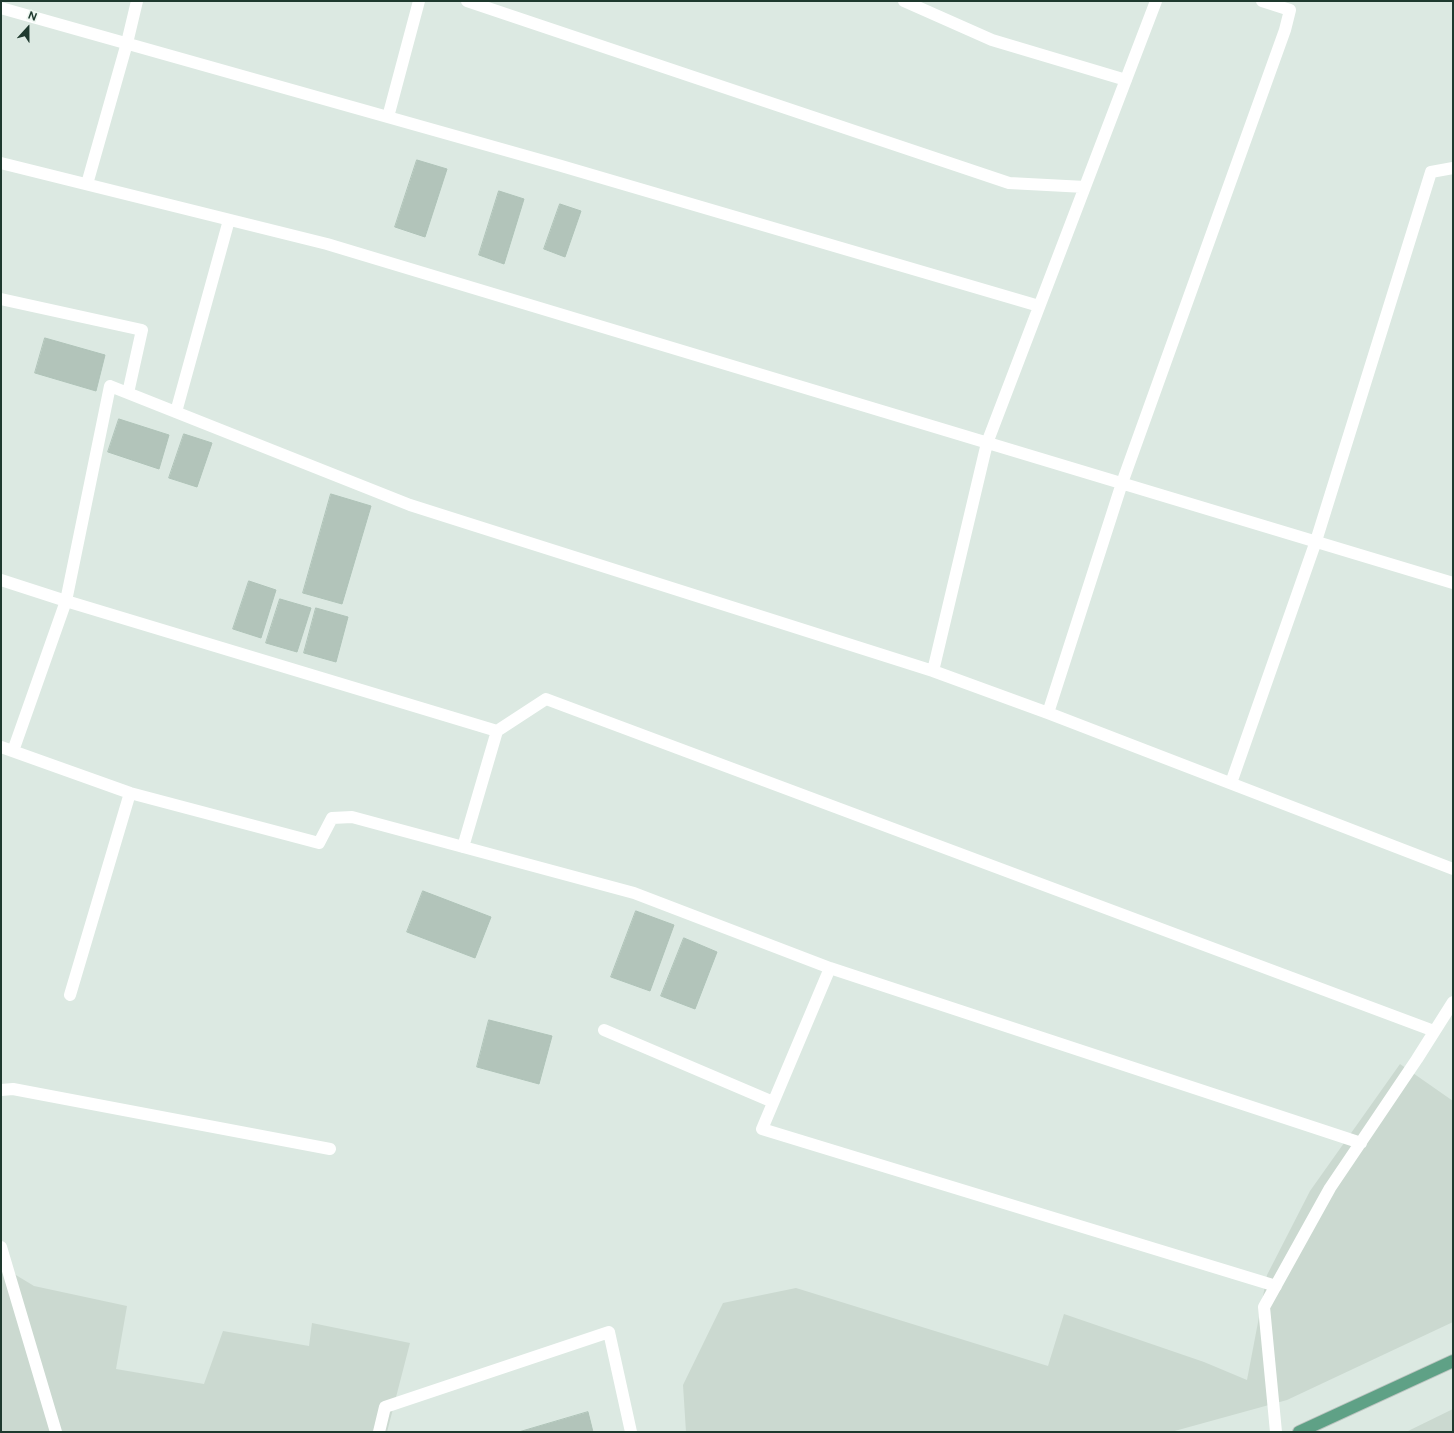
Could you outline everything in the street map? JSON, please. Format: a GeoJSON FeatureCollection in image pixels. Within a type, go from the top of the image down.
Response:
{"type":"FeatureCollection","features":[{"type":"Feature","properties":{"kind":"main road"},"geometry":{"type":"LineString","coordinates":[[1300,1432],[1453,1361]]}},
{"type":"Feature","properties":{"kind":"street"},"geometry":{"type":"LineString","coordinates":[[87,184],[127,43],[137,1]]}},
{"type":"Feature","properties":{"kind":"street"},"geometry":{"type":"LineString","coordinates":[[388,117],[419,1]]}},
{"type":"Feature","properties":{"kind":"street"},"geometry":{"type":"LineString","coordinates":[[467,1],[1009,182],[1085,187]]}},
{"type":"Feature","properties":{"kind":"street"},"geometry":{"type":"LineString","coordinates":[[904,1],[992,40],[1126,80]]}},
{"type":"Feature","properties":{"kind":"street"},"geometry":{"type":"LineString","coordinates":[[932,671],[987,443],[1156,1]]}},
{"type":"Feature","properties":{"kind":"street"},"geometry":{"type":"LineString","coordinates":[[1048,713],[1122,483],[1285,30],[1290,10],[1262,1]]}},
{"type":"Feature","properties":{"kind":"street"},"geometry":{"type":"LineString","coordinates":[[1,8],[566,167],[1039,306]]}},
{"type":"Feature","properties":{"kind":"street"},"geometry":{"type":"LineString","coordinates":[[1,163],[327,244],[1453,582]]}},
{"type":"Feature","properties":{"kind":"street"},"geometry":{"type":"LineString","coordinates":[[1231,783],[1316,541],[1431,172],[1453,168]]}},
{"type":"Feature","properties":{"kind":"street"},"geometry":{"type":"LineString","coordinates":[[176,412],[229,220]]}},
{"type":"Feature","properties":{"kind":"street"},"geometry":{"type":"LineString","coordinates":[[1,298],[142,330],[128,393]]}},
{"type":"Feature","properties":{"kind":"street"},"geometry":{"type":"LineString","coordinates":[[13,751],[66,601],[110,386],[410,505],[932,671],[1048,713],[1453,869]]}},
{"type":"Feature","properties":{"kind":"street"},"geometry":{"type":"LineString","coordinates":[[1,580],[496,731]]}},
{"type":"Feature","properties":{"kind":"street"},"geometry":{"type":"LineString","coordinates":[[463,847],[496,731],[546,699],[1434,1031]]}},
{"type":"Feature","properties":{"kind":"street"},"geometry":{"type":"LineString","coordinates":[[1,747],[130,793],[319,843],[332,818],[352,816],[634,893],[830,968],[1361,1143]]}},
{"type":"Feature","properties":{"kind":"street"},"geometry":{"type":"LineString","coordinates":[[70,994],[130,793]]}},
{"type":"Feature","properties":{"kind":"street"},"geometry":{"type":"LineString","coordinates":[[830,968],[762,1129],[1276,1286]]}},
{"type":"Feature","properties":{"kind":"street"},"geometry":{"type":"LineString","coordinates":[[1276,1432],[1264,1307],[1330,1188],[1453,1002]]}},
{"type":"Feature","properties":{"kind":"street"},"geometry":{"type":"LineString","coordinates":[[604,1030],[773,1102]]}},
{"type":"Feature","properties":{"kind":"street"},"geometry":{"type":"LineString","coordinates":[[1,1090],[12,1089],[330,1149]]}},
{"type":"Feature","properties":{"kind":"street"},"geometry":{"type":"LineString","coordinates":[[1,1247],[56,1432]]}},
{"type":"Feature","properties":{"kind":"street"},"geometry":{"type":"LineString","coordinates":[[379,1432],[385,1407],[609,1332],[631,1432]]}},
{"type":"Feature","properties":{"kind":"shaded area"},"geometry":{"type":"Polygon","coordinates":[[[1400,1064],[1453,1101],[1453,1322],[1287,1400],[1171,1432],[686,1432],[683,1385],[723,1303],[796,1288],[1048,1366],[1064,1314],[1204,1362],[1247,1380],[1267,1275],[1310,1191],[1400,1064]]]}},
{"type":"Feature","properties":{"kind":"shaded area"},"geometry":{"type":"Polygon","coordinates":[[[1,1266],[34,1286],[127,1306],[116,1369],[204,1384],[223,1331],[309,1346],[312,1323],[410,1343],[387,1432],[1,1432],[1,1266]]]}},
{"type":"Feature","properties":{"kind":"shaded area"},"geometry":{"type":"Polygon","coordinates":[[[1453,1409],[1453,1432],[1406,1432],[1453,1409]]]}},
{"type":"Feature","properties":{"kind":"building"},"geometry":{"type":"Polygon","coordinates":[[[417,160],[447,169],[425,237],[395,227],[417,160]]]}},
{"type":"Feature","properties":{"kind":"building"},"geometry":{"type":"Polygon","coordinates":[[[499,191],[524,199],[504,264],[479,255],[499,191]]]}},
{"type":"Feature","properties":{"kind":"building"},"geometry":{"type":"Polygon","coordinates":[[[560,204],[581,211],[565,257],[544,249],[560,204]]]}},
{"type":"Feature","properties":{"kind":"building"},"geometry":{"type":"Polygon","coordinates":[[[45,338],[105,355],[96,391],[35,373],[45,338]]]}},
{"type":"Feature","properties":{"kind":"building"},"geometry":{"type":"Polygon","coordinates":[[[119,419],[169,435],[159,469],[108,452],[119,419]]]}},
{"type":"Feature","properties":{"kind":"building"},"geometry":{"type":"Polygon","coordinates":[[[184,434],[212,443],[197,487],[169,478],[184,434]]]}},
{"type":"Feature","properties":{"kind":"building"},"geometry":{"type":"Polygon","coordinates":[[[331,494],[371,506],[342,604],[303,593],[331,494]]]}},
{"type":"Feature","properties":{"kind":"building"},"geometry":{"type":"Polygon","coordinates":[[[249,581],[276,590],[261,638],[233,629],[249,581]]]}},
{"type":"Feature","properties":{"kind":"building"},"geometry":{"type":"Polygon","coordinates":[[[280,599],[311,608],[297,652],[266,643],[280,599]]]}},
{"type":"Feature","properties":{"kind":"building"},"geometry":{"type":"Polygon","coordinates":[[[316,608],[348,617],[336,662],[304,653],[316,608]]]}},
{"type":"Feature","properties":{"kind":"building"},"geometry":{"type":"Polygon","coordinates":[[[423,891],[491,917],[475,958],[407,932],[423,891]]]}},
{"type":"Feature","properties":{"kind":"building"},"geometry":{"type":"Polygon","coordinates":[[[636,911],[674,925],[650,991],[611,977],[636,911]]]}},
{"type":"Feature","properties":{"kind":"building"},"geometry":{"type":"Polygon","coordinates":[[[684,938],[717,952],[695,1009],[661,996],[684,938]]]}},
{"type":"Feature","properties":{"kind":"building"},"geometry":{"type":"Polygon","coordinates":[[[489,1020],[552,1036],[539,1084],[477,1067],[489,1020]]]}},
{"type":"Feature","properties":{"kind":"building"},"geometry":{"type":"Polygon","coordinates":[[[588,1412],[593,1432],[519,1432],[588,1412]]]}}]}
